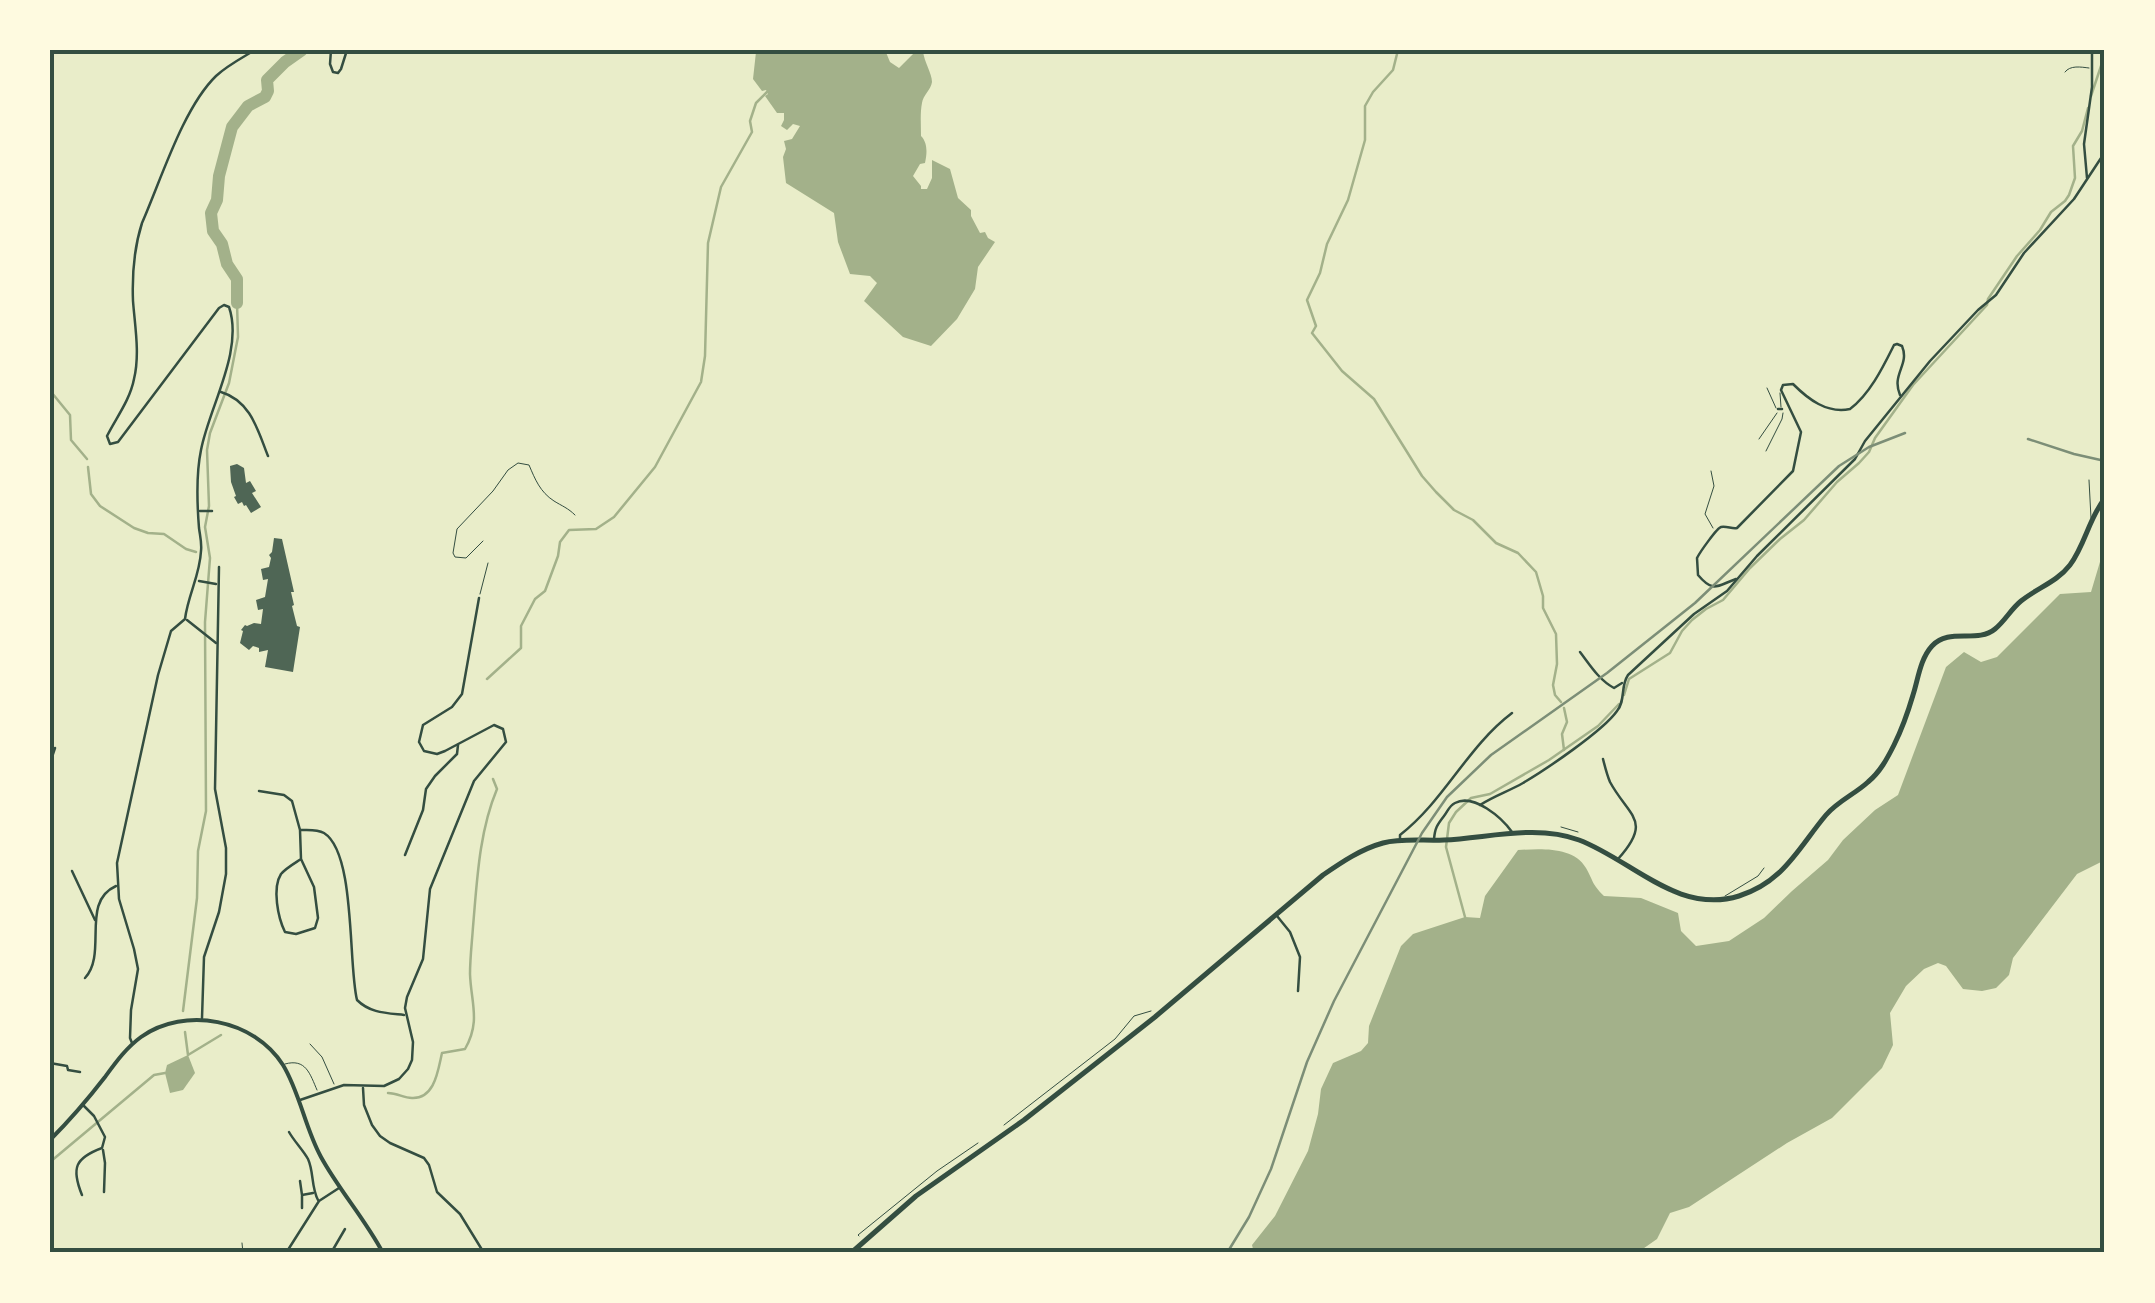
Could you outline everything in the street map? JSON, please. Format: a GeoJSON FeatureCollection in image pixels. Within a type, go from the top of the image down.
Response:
{"type":"FeatureCollection","features":[{"type":"Feature","properties":{"kind":"main road"},"geometry":{"type":"LineString","coordinates":[[851,1253],[916,1196],[1012,1129],[1155,1018],[1276,914],[1352,856],[1385,842],[1542,832],[1588,843],[1685,896],[1726,900],[1757,888],[1794,860],[1826,814],[1876,775],[1899,735],[1923,662],[1934,644],[1952,636],[1980,636],[1996,628],[2020,601],[2068,568],[2105,498]]}},
{"type":"Feature","properties":{"kind":"main road"},"geometry":{"type":"LineString","coordinates":[[50,1140],[132,1044],[157,1028],[181,1022],[202,1020],[229,1025],[252,1036],[282,1064],[314,1144],[383,1253]]}},
{"type":"Feature","properties":{"kind":"street"},"geometry":{"type":"LineString","coordinates":[[186,619],[202,552],[198,472],[201,449],[207,422],[224,392],[231,311],[224,305],[218,308],[118,442],[108,442],[107,436],[134,382],[134,266],[142,223],[201,95],[214,78],[255,50]]}},
{"type":"Feature","properties":{"kind":"street"},"geometry":{"type":"LineString","coordinates":[[330,50],[333,72],[341,70],[347,50]]}},
{"type":"Feature","properties":{"kind":"street"},"geometry":{"type":"LineString","coordinates":[[2088,180],[2084,144],[2092,87],[2092,50]]}},
{"type":"Feature","properties":{"kind":"street"},"geometry":{"type":"LineString","coordinates":[[1580,652],[1600,678],[1614,688],[1694,614],[1722,596],[1855,459],[1901,395],[1996,295],[2024,253],[2088,180],[2105,152]]}},
{"type":"Feature","properties":{"kind":"street"},"geometry":{"type":"LineString","coordinates":[[1737,578],[1712,587],[1698,575],[1697,558],[1715,531],[1722,527],[1737,528],[1793,472],[1800,432],[1781,390],[1783,385],[1791,383],[1810,400],[1834,410],[1850,409],[1862,398],[1897,344],[1905,354],[1896,380],[1901,395]]}},
{"type":"Feature","properties":{"kind":"street"},"geometry":{"type":"LineString","coordinates":[[224,392],[248,411],[268,456]]}},
{"type":"Feature","properties":{"kind":"street"},"geometry":{"type":"LineString","coordinates":[[200,511],[212,510]]}},
{"type":"Feature","properties":{"kind":"street"},"geometry":{"type":"LineString","coordinates":[[202,1020],[204,957],[226,874],[226,848],[215,789],[219,567]]}},
{"type":"Feature","properties":{"kind":"street"},"geometry":{"type":"LineString","coordinates":[[196,581],[218,584]]}},
{"type":"Feature","properties":{"kind":"street"},"geometry":{"type":"LineString","coordinates":[[298,1101],[336,1087],[392,1083],[399,1080],[412,1060],[413,1042],[405,1015],[407,997],[423,959],[430,889],[474,781],[504,746],[505,734],[499,726],[444,751],[430,753],[420,747],[418,736],[424,724],[452,707],[462,694],[479,598]]}},
{"type":"Feature","properties":{"kind":"street"},"geometry":{"type":"LineString","coordinates":[[186,619],[216,643]]}},
{"type":"Feature","properties":{"kind":"street"},"geometry":{"type":"LineString","coordinates":[[132,1044],[131,1010],[138,969],[117,886],[119,845],[158,674],[171,631],[186,619]]}},
{"type":"Feature","properties":{"kind":"street"},"geometry":{"type":"LineString","coordinates":[[1480,805],[1524,782],[1596,732],[1620,708],[1623,682]]}},
{"type":"Feature","properties":{"kind":"street"},"geometry":{"type":"LineString","coordinates":[[1400,840],[1400,835],[1443,794],[1492,728],[1512,712]]}},
{"type":"Feature","properties":{"kind":"street"},"geometry":{"type":"LineString","coordinates":[[406,855],[423,810],[426,789],[456,754],[458,743]]}},
{"type":"Feature","properties":{"kind":"street"},"geometry":{"type":"LineString","coordinates":[[50,763],[55,748]]}},
{"type":"Feature","properties":{"kind":"street"},"geometry":{"type":"LineString","coordinates":[[1602,759],[1610,782],[1636,824],[1634,836],[1617,860]]}},
{"type":"Feature","properties":{"kind":"street"},"geometry":{"type":"LineString","coordinates":[[259,791],[290,797],[300,830],[301,859],[314,887],[317,924],[311,930],[290,934],[280,922],[279,880],[287,868],[301,859]]}},
{"type":"Feature","properties":{"kind":"street"},"geometry":{"type":"LineString","coordinates":[[1434,840],[1435,826],[1449,808],[1466,801],[1480,805],[1512,829],[1513,834]]}},
{"type":"Feature","properties":{"kind":"street"},"geometry":{"type":"LineString","coordinates":[[300,830],[320,831],[329,838],[345,877],[357,1000],[375,1012],[405,1015]]}},
{"type":"Feature","properties":{"kind":"street"},"geometry":{"type":"LineString","coordinates":[[72,871],[96,921]]}},
{"type":"Feature","properties":{"kind":"street"},"geometry":{"type":"LineString","coordinates":[[85,978],[95,962],[96,921],[103,896],[117,886]]}},
{"type":"Feature","properties":{"kind":"street"},"geometry":{"type":"LineString","coordinates":[[1276,914],[1290,932],[1300,957],[1298,991]]}},
{"type":"Feature","properties":{"kind":"street"},"geometry":{"type":"LineString","coordinates":[[50,1064],[80,1072]]}},
{"type":"Feature","properties":{"kind":"street"},"geometry":{"type":"LineString","coordinates":[[363,1087],[364,1105],[372,1126],[380,1136],[424,1158],[437,1192],[458,1212],[484,1253]]}},
{"type":"Feature","properties":{"kind":"street"},"geometry":{"type":"LineString","coordinates":[[82,1105],[100,1124],[105,1138],[104,1192]]}},
{"type":"Feature","properties":{"kind":"street"},"geometry":{"type":"LineString","coordinates":[[289,1132],[307,1157],[318,1201]]}},
{"type":"Feature","properties":{"kind":"street"},"geometry":{"type":"LineString","coordinates":[[82,1195],[77,1178],[80,1161],[102,1148]]}},
{"type":"Feature","properties":{"kind":"street"},"geometry":{"type":"LineString","coordinates":[[300,1181],[302,1208]]}},
{"type":"Feature","properties":{"kind":"street"},"geometry":{"type":"LineString","coordinates":[[286,1253],[318,1201],[340,1187]]}},
{"type":"Feature","properties":{"kind":"street"},"geometry":{"type":"LineString","coordinates":[[302,1195],[314,1193]]}},
{"type":"Feature","properties":{"kind":"street"},"geometry":{"type":"LineString","coordinates":[[331,1253],[345,1229]]}},
{"type":"Feature","properties":{"kind":"lane"},"geometry":{"type":"LineString","coordinates":[[2065,72],[2077,66],[2092,68]]}},
{"type":"Feature","properties":{"kind":"lane"},"geometry":{"type":"LineString","coordinates":[[1767,388],[1780,409]]}},
{"type":"Feature","properties":{"kind":"lane"},"geometry":{"type":"LineString","coordinates":[[1766,451],[1782,419],[1781,390]]}},
{"type":"Feature","properties":{"kind":"lane"},"geometry":{"type":"LineString","coordinates":[[1759,440],[1780,409]]}},
{"type":"Feature","properties":{"kind":"lane"},"geometry":{"type":"LineString","coordinates":[[483,541],[466,558],[452,553],[458,530],[518,462],[530,465],[542,491],[575,516]]}},
{"type":"Feature","properties":{"kind":"lane"},"geometry":{"type":"LineString","coordinates":[[1710,471],[1714,486],[1705,514],[1715,531]]}},
{"type":"Feature","properties":{"kind":"lane"},"geometry":{"type":"LineString","coordinates":[[2089,480],[2091,521]]}},
{"type":"Feature","properties":{"kind":"lane"},"geometry":{"type":"LineString","coordinates":[[479,598],[488,563]]}},
{"type":"Feature","properties":{"kind":"lane"},"geometry":{"type":"LineString","coordinates":[[1726,900],[1726,895],[1758,876],[1764,868]]}},
{"type":"Feature","properties":{"kind":"lane"},"geometry":{"type":"LineString","coordinates":[[310,1044],[322,1057],[336,1087]]}},
{"type":"Feature","properties":{"kind":"lane"},"geometry":{"type":"LineString","coordinates":[[282,1064],[296,1061],[306,1066],[318,1093]]}},
{"type":"Feature","properties":{"kind":"lane"},"geometry":{"type":"LineString","coordinates":[[242,1244],[243,1253]]}},
{"type":"Feature","properties":{"kind":"path"},"geometry":{"type":"LineString","coordinates":[[996,1131],[1115,1039],[1134,1016],[1156,1009]]}},
{"type":"Feature","properties":{"kind":"path"},"geometry":{"type":"LineString","coordinates":[[858,1235],[924,1180],[978,1143]]}},
{"type":"Feature","properties":{"kind":"shaded area"},"geometry":{"type":"Polygon","coordinates":[[[754,50],[885,50],[890,62],[899,68],[913,50],[923,51],[932,82],[921,111],[925,163],[913,176],[921,189],[927,189],[932,178],[932,160],[950,169],[958,198],[971,210],[980,233],[985,232],[995,242],[978,267],[975,289],[957,319],[931,346],[903,337],[864,301],[877,283],[870,276],[850,274],[838,242],[834,213],[786,183],[784,141],[792,139],[800,126],[793,124],[787,130],[781,126],[784,113],[777,113],[765,96],[766,90],[762,91],[753,79],[754,50]]]}},
{"type":"Feature","properties":{"kind":"shaded area"},"geometry":{"type":"Polygon","coordinates":[[[2105,545],[2105,860],[2077,874],[2013,958],[2009,975],[1996,988],[1963,989],[1946,966],[1938,963],[1924,969],[1906,986],[1890,1013],[1893,1045],[1882,1068],[1832,1118],[1689,1207],[1670,1213],[1657,1239],[1637,1253],[1254,1253],[1252,1245],[1275,1216],[1308,1151],[1321,1089],[1333,1063],[1361,1051],[1368,1043],[1369,1026],[1401,946],[1413,934],[1465,917],[1480,918],[1485,896],[1518,850],[1546,849],[1565,852],[1580,861],[1604,896],[1641,898],[1678,913],[1681,931],[1696,946],[1729,941],[1764,918],[1828,860],[1875,810],[1898,795],[1946,667],[1964,652],[1981,662],[1997,657],[2060,594],[2091,592],[2105,545]]]}},
{"type":"Feature","properties":{"kind":"shaded area"},"geometry":{"type":"Polygon","coordinates":[[[188,1055],[195,1073],[183,1090],[170,1093],[167,1065],[188,1055]]]}},
{"type":"Feature","properties":{"kind":"building"},"geometry":{"type":"Polygon","coordinates":[[[230,466],[244,468],[246,483],[250,481],[261,507],[251,513],[234,497],[230,466]]]}},
{"type":"Feature","properties":{"kind":"building"},"geometry":{"type":"Polygon","coordinates":[[[274,538],[282,539],[294,592],[292,606],[300,627],[293,672],[265,667],[268,650],[259,652],[253,646],[249,650],[240,643],[245,625],[261,624],[263,609],[258,610],[256,600],[265,597],[268,579],[263,580],[261,569],[269,567],[274,538]]]}},
{"type":"Feature","properties":{"kind":"waterway"},"geometry":{"type":"LineString","coordinates":[[237,303],[237,279],[213,231],[211,213],[217,200],[219,176],[232,127],[248,106],[265,97],[267,80],[302,50]]}},
{"type":"Feature","properties":{"kind":"waterway"},"geometry":{"type":"LineString","coordinates":[[1398,50],[1393,70],[1365,106],[1365,140],[1348,200],[1307,300],[1316,326],[1312,333],[1342,371],[1374,399],[1436,492],[1496,543],[1518,553],[1536,572],[1543,608],[1556,634],[1553,685],[1561,702]]}},
{"type":"Feature","properties":{"kind":"waterway"},"geometry":{"type":"LineString","coordinates":[[2091,96],[2105,54]]}},
{"type":"Feature","properties":{"kind":"waterway"},"geometry":{"type":"LineString","coordinates":[[487,679],[521,648],[521,626],[535,599],[545,591],[560,542],[569,530],[596,529],[614,517],[655,467],[701,382],[708,243],[721,187],[752,132],[750,121],[756,103],[767,92]]}},
{"type":"Feature","properties":{"kind":"waterway"},"geometry":{"type":"LineString","coordinates":[[1624,695],[1629,679],[1670,653],[1692,620],[1723,600],[1750,568],[1859,463],[1913,385],[1987,305],[2017,256],[2069,195],[2075,178],[2073,146],[2088,108]]}},
{"type":"Feature","properties":{"kind":"waterway"},"geometry":{"type":"LineString","coordinates":[[183,1011],[197,898],[198,851],[206,811],[205,622],[210,558],[205,527],[209,506],[207,450],[229,383],[238,337],[237,303]]}},
{"type":"Feature","properties":{"kind":"waterway"},"geometry":{"type":"LineString","coordinates":[[50,393],[70,415],[71,440],[87,459]]}},
{"type":"Feature","properties":{"kind":"waterway"},"geometry":{"type":"LineString","coordinates":[[88,467],[91,494],[100,506],[134,528],[164,534],[196,552]]}},
{"type":"Feature","properties":{"kind":"waterway"},"geometry":{"type":"LineString","coordinates":[[1465,917],[1446,847],[1449,823],[1456,812],[1471,798],[1490,794],[1549,760],[1598,726],[1619,704]]}},
{"type":"Feature","properties":{"kind":"waterway"},"geometry":{"type":"LineString","coordinates":[[1564,708],[1564,750]]}},
{"type":"Feature","properties":{"kind":"waterway"},"geometry":{"type":"LineString","coordinates":[[388,1093],[412,1098],[426,1094],[434,1082],[442,1053],[465,1049],[470,1039],[474,1021],[470,968],[476,892],[483,839],[497,789],[493,779]]}},
{"type":"Feature","properties":{"kind":"waterway"},"geometry":{"type":"LineString","coordinates":[[185,1032],[188,1055],[221,1035]]}},
{"type":"Feature","properties":{"kind":"waterway"},"geometry":{"type":"LineString","coordinates":[[50,1162],[154,1075],[165,1073]]}},
{"type":"Feature","properties":{"kind":"railway"},"geometry":{"type":"LineString","coordinates":[[1227,1253],[1271,1169],[1307,1062],[1334,1001],[1422,833],[1447,797],[1491,755],[1607,673],[1695,603],[1839,466],[1869,447],[1905,433]]}},
{"type":"Feature","properties":{"kind":"railway"},"geometry":{"type":"LineString","coordinates":[[2028,439],[2105,461]]}}]}
